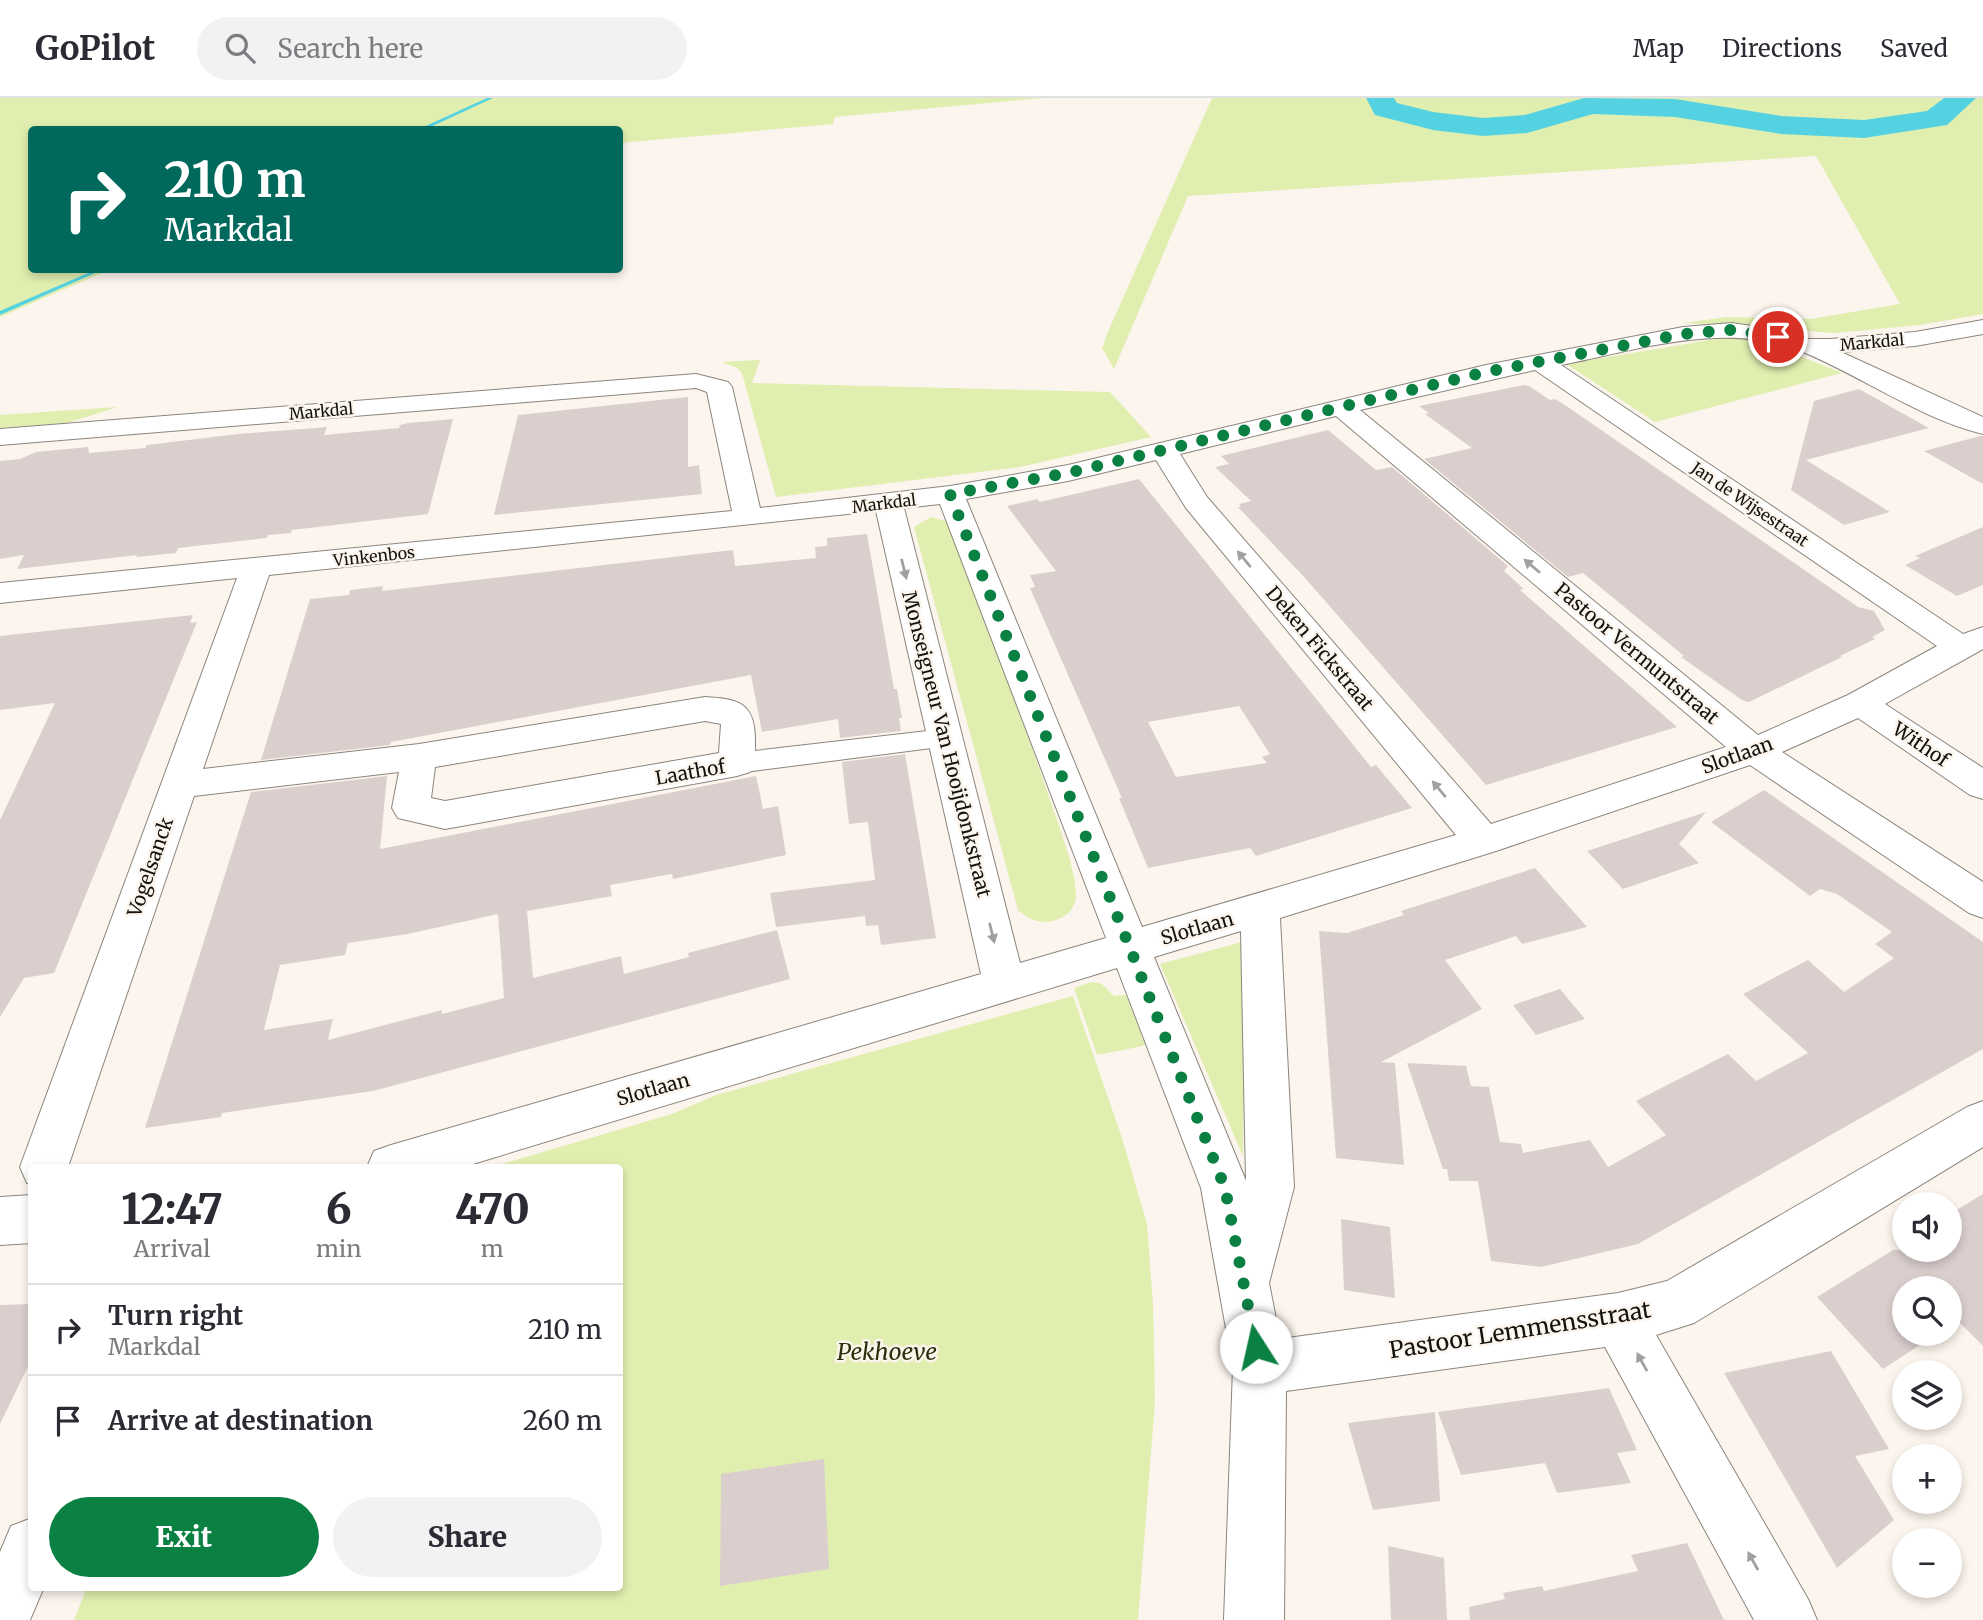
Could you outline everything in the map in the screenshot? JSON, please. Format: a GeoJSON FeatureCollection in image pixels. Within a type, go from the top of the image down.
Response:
{"type":"FeatureCollection","features":[{"type":"Feature","properties":{"kind":"street","name":"Markdal"},"geometry":{"type":"LineString","coordinates":[[0,437],[696,381],[719,387],[748,518],[950,494],[1068,473],[1486,372],[1683,334],[1731,330],[1778,337],[1808,346],[1915,339],[1983,327]]}},
{"type":"Feature","properties":{"kind":"street"},"geometry":{"type":"LineString","coordinates":[[1808,346],[1938,408],[1983,426]]}},
{"type":"Feature","properties":{"kind":"street","name":"Jan de Wijsestraat"},"geometry":{"type":"LineString","coordinates":[[1540,362],[1971,642]]}},
{"type":"Feature","properties":{"kind":"street","name":"Pastoor Vermuntstraat"},"geometry":{"type":"LineString","coordinates":[[1341,407],[1754,751],[1983,902]]}},
{"type":"Feature","properties":{"kind":"street","name":"Deken Fickstraat"},"geometry":{"type":"LineString","coordinates":[[1163,449],[1196,502],[1483,841]]}},
{"type":"Feature","properties":{"kind":"street"},"geometry":{"type":"LineString","coordinates":[[950,494],[1225,1188],[1260,1368],[1254,1620]]}},
{"type":"Feature","properties":{"kind":"street","name":"Monseigneur Van Hooijdonkstraat"},"geometry":{"type":"LineString","coordinates":[[888,502],[1005,986]]}},
{"type":"Feature","properties":{"kind":"street","name":"Vinkenbos"},"geometry":{"type":"LineString","coordinates":[[0,593],[748,518]]}},
{"type":"Feature","properties":{"kind":"street","name":"Vogelsanck"},"geometry":{"type":"LineString","coordinates":[[45,1164],[256,568]]}},
{"type":"Feature","properties":{"kind":"street","name":"Slotlaan"},"geometry":{"type":"LineString","coordinates":[[401,1164],[1005,986],[1483,841],[1754,751],[1860,703],[1971,642]]}},
{"type":"Feature","properties":{"kind":"street","name":"Withof"},"geometry":{"type":"LineString","coordinates":[[1860,703],[1983,786]]}},
{"type":"Feature","properties":{"kind":"street","name":"Laathof"},"geometry":{"type":"LineString","coordinates":[[179,785],[419,757],[705,709],[727,710],[738,720],[737,763],[445,815],[411,808],[419,757]]}},
{"type":"Feature","properties":{"kind":"street"},"geometry":{"type":"LineString","coordinates":[[737,763],[945,738]]}},
{"type":"Feature","properties":{"kind":"street"},"geometry":{"type":"LineString","coordinates":[[1244,1283],[1270,1186],[1260,909]]}},
{"type":"Feature","properties":{"kind":"street","name":"Pastoor Lemmensstraat"},"geometry":{"type":"LineString","coordinates":[[1260,1368],[1618,1320],[1676,1305],[1983,1122]]}},
{"type":"Feature","properties":{"kind":"street"},"geometry":{"type":"LineString","coordinates":[[1618,1320],[1787,1620]]}},
{"type":"Feature","properties":{"kind":"street"},"geometry":{"type":"LineString","coordinates":[[0,1620],[28,1556]]}},
{"type":"Feature","properties":{"kind":"green space"},"geometry":{"type":"Polygon","coordinates":[[[0,98],[1043,98],[835,117],[833,124],[623,143],[623,126],[28,126],[28,273],[102,273],[0,317],[0,98]]]}},
{"type":"Feature","properties":{"kind":"green space"},"geometry":{"type":"Polygon","coordinates":[[[1212,98],[1983,98],[1983,314],[1920,325],[1836,333],[1683,323],[1727,317],[1811,319],[1900,304],[1816,156],[1188,196],[1114,369],[1102,348],[1107,334],[1212,98]]]}},
{"type":"Feature","properties":{"kind":"green space"},"geometry":{"type":"Polygon","coordinates":[[[1734,336],[1760,340],[1842,373],[1655,422],[1566,364],[1734,336]]]}},
{"type":"Feature","properties":{"kind":"green space"},"geometry":{"type":"Polygon","coordinates":[[[760,360],[752,383],[1110,392],[1151,437],[1020,467],[776,497],[742,373],[722,362],[760,360]]]}},
{"type":"Feature","properties":{"kind":"green space"},"geometry":{"type":"Polygon","coordinates":[[[118,407],[67,423],[0,428],[0,415],[118,407]]]}},
{"type":"Feature","properties":{"kind":"green space"},"geometry":{"type":"Polygon","coordinates":[[[931,517],[949,522],[1011,687],[1069,856],[1075,884],[1075,903],[1066,915],[1053,921],[1031,919],[1018,910],[914,527],[931,517]]]}},
{"type":"Feature","properties":{"kind":"green space"},"geometry":{"type":"Polygon","coordinates":[[[1246,941],[1243,1156],[1160,964],[1246,941]]]}},
{"type":"Feature","properties":{"kind":"green space"},"geometry":{"type":"Polygon","coordinates":[[[1092,982],[1102,984],[1114,996],[1126,995],[1145,1044],[1143,1046],[1097,1055],[1074,988],[1092,982]]]}},
{"type":"Feature","properties":{"kind":"green space","name":"Pekhoeve"},"geometry":{"type":"Polygon","coordinates":[[[1073,996],[1122,1138],[1147,1224],[1153,1304],[1155,1401],[1138,1620],[74,1620],[85,1591],[623,1591],[623,1164],[502,1164],[672,1114],[716,1095],[1073,996]]]}},
{"type":"Feature","properties":{"kind":"building"},"geometry":{"type":"Polygon","coordinates":[[[1524,385],[1550,400],[1555,399],[1562,403],[1858,607],[1874,611],[1885,630],[1872,637],[1875,639],[1840,656],[1842,657],[1749,702],[1742,700],[1681,657],[1684,656],[1583,573],[1568,577],[1424,459],[1472,448],[1425,414],[1429,413],[1419,406],[1524,385]]]}},
{"type":"Feature","properties":{"kind":"building"},"geometry":{"type":"Polygon","coordinates":[[[1859,389],[1929,428],[1806,460],[1890,512],[1844,525],[1791,490],[1814,401],[1859,389]]]}},
{"type":"Feature","properties":{"kind":"building"},"geometry":{"type":"Polygon","coordinates":[[[688,397],[688,467],[699,465],[702,494],[494,515],[518,415],[688,397]]]}},
{"type":"Feature","properties":{"kind":"building"},"geometry":{"type":"Polygon","coordinates":[[[453,419],[428,514],[292,530],[291,533],[268,535],[267,538],[178,548],[176,553],[17,569],[24,555],[0,559],[0,461],[20,459],[36,452],[88,447],[89,453],[145,448],[147,445],[238,434],[327,427],[324,435],[399,428],[400,425],[408,423],[453,419]]]}},
{"type":"Feature","properties":{"kind":"building"},"geometry":{"type":"Polygon","coordinates":[[[1328,430],[1376,470],[1392,467],[1508,566],[1504,571],[1524,589],[1520,590],[1677,727],[1486,785],[1305,578],[1238,507],[1241,507],[1239,504],[1251,501],[1215,467],[1229,464],[1221,456],[1328,430]]]}},
{"type":"Feature","properties":{"kind":"building"},"geometry":{"type":"Polygon","coordinates":[[[1980,436],[1983,436],[1983,484],[1924,451],[1980,436]]]}},
{"type":"Feature","properties":{"kind":"building"},"geometry":{"type":"Polygon","coordinates":[[[1139,479],[1371,767],[1376,765],[1412,808],[1256,856],[1250,848],[1148,868],[1119,798],[1122,798],[1030,588],[1035,587],[1030,575],[1056,571],[1007,506],[1037,499],[1040,502],[1139,479]],[[1239,706],[1148,722],[1176,777],[1267,763],[1262,757],[1270,754],[1239,706]]]}},
{"type":"Feature","properties":{"kind":"building"},"geometry":{"type":"Polygon","coordinates":[[[1983,527],[1983,585],[1957,596],[1905,565],[1920,558],[1915,556],[1983,527]]]}},
{"type":"Feature","properties":{"kind":"building"},"geometry":{"type":"Polygon","coordinates":[[[867,534],[894,689],[897,689],[902,718],[899,718],[901,731],[840,738],[838,719],[762,732],[751,675],[391,742],[390,745],[261,760],[310,599],[349,595],[350,590],[383,586],[382,591],[733,550],[735,566],[816,558],[815,547],[827,546],[827,538],[867,534]]]}},
{"type":"Feature","properties":{"kind":"building"},"geometry":{"type":"Polygon","coordinates":[[[193,615],[190,623],[197,622],[54,973],[24,978],[0,1017],[0,820],[55,703],[0,710],[0,636],[193,615]]]}},
{"type":"Feature","properties":{"kind":"building"},"geometry":{"type":"Polygon","coordinates":[[[905,754],[936,938],[881,945],[878,925],[866,926],[865,916],[776,927],[770,893],[875,880],[868,822],[849,824],[842,762],[905,754]]]}},
{"type":"Feature","properties":{"kind":"building"},"geometry":{"type":"Polygon","coordinates":[[[387,776],[380,849],[756,776],[763,809],[778,806],[786,855],[673,879],[672,874],[610,885],[612,896],[527,911],[533,978],[621,956],[624,974],[689,957],[688,953],[777,930],[790,979],[373,1091],[222,1113],[221,1117],[145,1128],[251,792],[387,776]],[[498,914],[408,934],[348,943],[345,955],[280,965],[264,1030],[333,1019],[328,1040],[442,1010],[442,1014],[504,998],[498,914]]]}},
{"type":"Feature","properties":{"kind":"building"},"geometry":{"type":"Polygon","coordinates":[[[1764,790],[1983,942],[1983,1049],[1638,1244],[1541,1267],[1491,1261],[1478,1181],[1449,1181],[1447,1169],[1443,1169],[1407,1063],[1466,1066],[1471,1086],[1489,1087],[1500,1142],[1521,1144],[1523,1153],[1590,1140],[1608,1167],[1666,1135],[1636,1101],[1728,1054],[1756,1081],[1808,1053],[1743,994],[1808,960],[1844,992],[1894,958],[1875,944],[1892,932],[1837,894],[1820,889],[1810,896],[1711,822],[1764,790]]]}},
{"type":"Feature","properties":{"kind":"building"},"geometry":{"type":"Polygon","coordinates":[[[1706,812],[1679,844],[1699,863],[1623,889],[1587,851],[1706,812]]]}},
{"type":"Feature","properties":{"kind":"building"},"geometry":{"type":"Polygon","coordinates":[[[1535,868],[1587,927],[1522,944],[1516,936],[1445,960],[1482,1009],[1381,1062],[1395,1063],[1404,1165],[1336,1158],[1319,931],[1347,933],[1404,915],[1401,911],[1535,868]]]}},
{"type":"Feature","properties":{"kind":"building"},"geometry":{"type":"Polygon","coordinates":[[[1560,989],[1585,1019],[1536,1035],[1513,1005],[1560,989]]]}},
{"type":"Feature","properties":{"kind":"building"},"geometry":{"type":"Polygon","coordinates":[[[1983,1194],[1983,1346],[1962,1325],[1962,1276],[1892,1276],[1892,1346],[1918,1346],[1897,1360],[1892,1360],[1892,1363],[1883,1369],[1817,1297],[1892,1251],[1892,1262],[1962,1262],[1962,1207],[1983,1194]]]}},
{"type":"Feature","properties":{"kind":"building"},"geometry":{"type":"Polygon","coordinates":[[[1341,1219],[1390,1227],[1395,1298],[1344,1290],[1341,1219]]]}},
{"type":"Feature","properties":{"kind":"building"},"geometry":{"type":"Polygon","coordinates":[[[28,1304],[28,1366],[0,1424],[0,1305],[28,1304]]]}},
{"type":"Feature","properties":{"kind":"building"},"geometry":{"type":"Polygon","coordinates":[[[1831,1351],[1889,1449],[1855,1456],[1894,1520],[1837,1568],[1724,1373],[1831,1351]]]}},
{"type":"Feature","properties":{"kind":"building"},"geometry":{"type":"Polygon","coordinates":[[[1609,1388],[1637,1450],[1617,1453],[1631,1483],[1557,1493],[1545,1463],[1461,1475],[1438,1412],[1609,1388]]]}},
{"type":"Feature","properties":{"kind":"building"},"geometry":{"type":"Polygon","coordinates":[[[1435,1412],[1440,1501],[1373,1510],[1348,1423],[1435,1412]]]}},
{"type":"Feature","properties":{"kind":"building"},"geometry":{"type":"Polygon","coordinates":[[[824,1459],[829,1569],[720,1586],[721,1474],[824,1459]]]}},
{"type":"Feature","properties":{"kind":"building"},"geometry":{"type":"Polygon","coordinates":[[[1687,1543],[1724,1620],[1470,1620],[1469,1607],[1505,1599],[1503,1593],[1542,1586],[1544,1591],[1638,1571],[1631,1555],[1687,1543]]]}},
{"type":"Feature","properties":{"kind":"building"},"geometry":{"type":"Polygon","coordinates":[[[1388,1546],[1444,1558],[1447,1620],[1391,1620],[1388,1546]]]}},
{"type":"Feature","properties":{"kind":"waterway"},"geometry":{"type":"LineString","coordinates":[[428,126],[491,98]]}},
{"type":"Feature","properties":{"kind":"waterway"},"geometry":{"type":"LineString","coordinates":[[1380,98],[1385,109],[1433,121],[1483,127],[1527,124],[1591,105],[1675,108],[1781,125],[1864,129],[1936,119],[1962,98]]}},
{"type":"Feature","properties":{"kind":"waterway"},"geometry":{"type":"LineString","coordinates":[[0,313],[92,273]]}},
{"type":"Feature","properties":{"kind":"route"},"geometry":{"type":"LineString","coordinates":[[1256,1347],[1225,1188],[950,494],[1068,473],[1486,372],[1683,334],[1731,330],[1778,337]]}}]}
